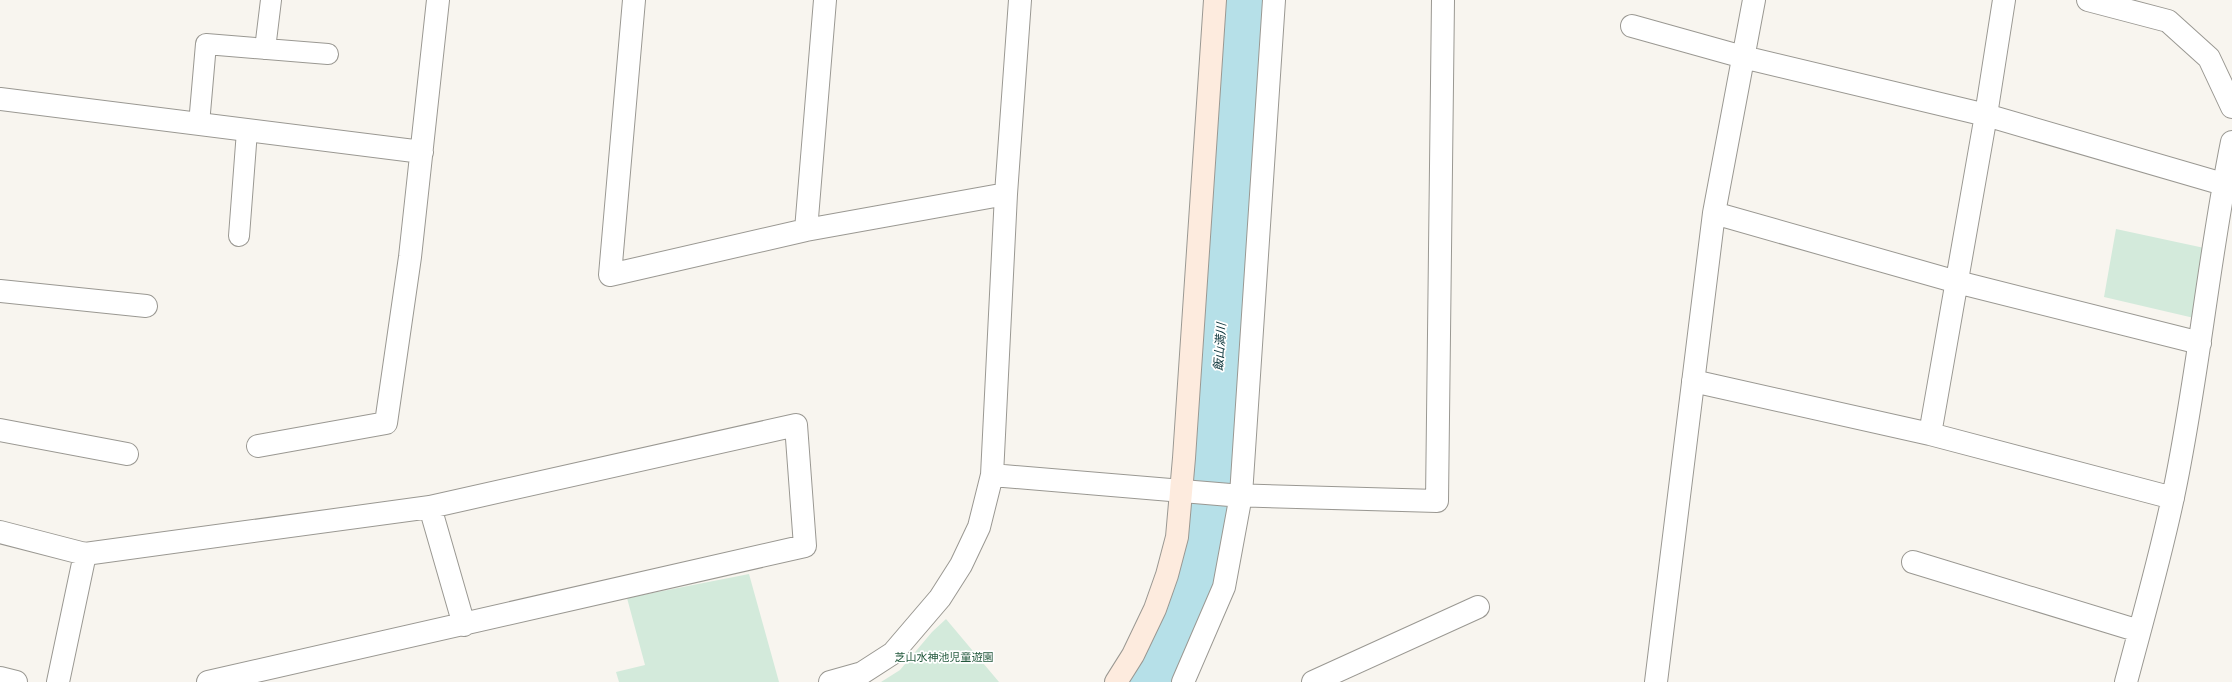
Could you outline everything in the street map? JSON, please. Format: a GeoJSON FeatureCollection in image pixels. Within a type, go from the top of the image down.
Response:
{"type":"FeatureCollection","features":[{"type":"Feature","properties":{"kind":"street"},"geometry":{"type":"LineString","coordinates":[[258,446],[386,423],[410,257],[438,0]]}},
{"type":"Feature","properties":{"kind":"street"},"geometry":{"type":"LineString","coordinates":[[634,0],[610,275],[806,230],[1006,194]]}},
{"type":"Feature","properties":{"kind":"street"},"geometry":{"type":"LineString","coordinates":[[806,230],[825,0]]}},
{"type":"Feature","properties":{"kind":"street"},"geometry":{"type":"LineString","coordinates":[[830,682],[862,673],[893,653],[920,623],[961,565],[979,527],[992,475],[1006,194],[1020,0]]}},
{"type":"Feature","properties":{"kind":"street"},"geometry":{"type":"LineString","coordinates":[[1116,682],[1142,635],[1167,575],[1190,492],[1215,0]]}},
{"type":"Feature","properties":{"kind":"street"},"geometry":{"type":"LineString","coordinates":[[1183,682],[1224,587],[1236,495],[1274,0]]}},
{"type":"Feature","properties":{"kind":"street"},"geometry":{"type":"LineString","coordinates":[[992,475],[1236,495],[1437,501],[1443,0]]}},
{"type":"Feature","properties":{"kind":"street"},"geometry":{"type":"LineString","coordinates":[[1656,682],[1714,213],[1754,0]]}},
{"type":"Feature","properties":{"kind":"street"},"geometry":{"type":"LineString","coordinates":[[1930,434],[1986,115],[2004,0]]}},
{"type":"Feature","properties":{"kind":"street"},"geometry":{"type":"LineString","coordinates":[[2088,0],[2168,21],[2209,58],[2232,107]]}},
{"type":"Feature","properties":{"kind":"street"},"geometry":{"type":"LineString","coordinates":[[1632,26],[1743,57],[1986,115],[2223,184]]}},
{"type":"Feature","properties":{"kind":"street"},"geometry":{"type":"LineString","coordinates":[[0,100],[422,152]]}},
{"type":"Feature","properties":{"kind":"street"},"geometry":{"type":"LineString","coordinates":[[2126,682],[2173,498],[2200,343],[2223,184],[2232,142]]}},
{"type":"Feature","properties":{"kind":"street"},"geometry":{"type":"LineString","coordinates":[[1714,213],[1957,282],[2200,343]]}},
{"type":"Feature","properties":{"kind":"street"},"geometry":{"type":"LineString","coordinates":[[0,290],[146,306]]}},
{"type":"Feature","properties":{"kind":"street"},"geometry":{"type":"LineString","coordinates":[[1693,381],[1930,434],[2173,498]]}},
{"type":"Feature","properties":{"kind":"street"},"geometry":{"type":"LineString","coordinates":[[0,532],[86,554],[430,507],[796,425],[805,546],[464,625],[208,682]]}},
{"type":"Feature","properties":{"kind":"street"},"geometry":{"type":"LineString","coordinates":[[0,430],[127,454]]}},
{"type":"Feature","properties":{"kind":"street"},"geometry":{"type":"LineString","coordinates":[[430,507],[464,625]]}},
{"type":"Feature","properties":{"kind":"street"},"geometry":{"type":"LineString","coordinates":[[58,682],[86,554]]}},
{"type":"Feature","properties":{"kind":"street"},"geometry":{"type":"LineString","coordinates":[[1914,562],[2139,631]]}},
{"type":"Feature","properties":{"kind":"street"},"geometry":{"type":"LineString","coordinates":[[1313,682],[1478,607]]}},
{"type":"Feature","properties":{"kind":"street"},"geometry":{"type":"LineString","coordinates":[[0,678],[16,682]]}},
{"type":"Feature","properties":{"kind":"lane"},"geometry":{"type":"LineString","coordinates":[[265,49],[271,0]]}},
{"type":"Feature","properties":{"kind":"lane"},"geometry":{"type":"LineString","coordinates":[[199,124],[206,44],[328,54]]}},
{"type":"Feature","properties":{"kind":"lane"},"geometry":{"type":"LineString","coordinates":[[239,236],[247,131]]}},
{"type":"Feature","properties":{"kind":"green space"},"geometry":{"type":"Polygon","coordinates":[[[2116,229],[2209,249],[2194,318],[2104,297],[2116,229]]]}},
{"type":"Feature","properties":{"kind":"green space"},"geometry":{"type":"Polygon","coordinates":[[[749,574],[779,682],[619,682],[616,672],[645,665],[627,598],[749,574]]]}},
{"type":"Feature","properties":{"kind":"green space","name":"芝山水神池児童遊園"},"geometry":{"type":"Polygon","coordinates":[[[946,619],[999,682],[881,682],[900,670],[932,632],[946,619]]]}},
{"type":"Feature","properties":{"kind":"waterway","name":"飯山満川"},"geometry":{"type":"LineString","coordinates":[[1147,682],[1188,609],[1197,583],[1205,540],[1210,497],[1243,0]]}}]}
